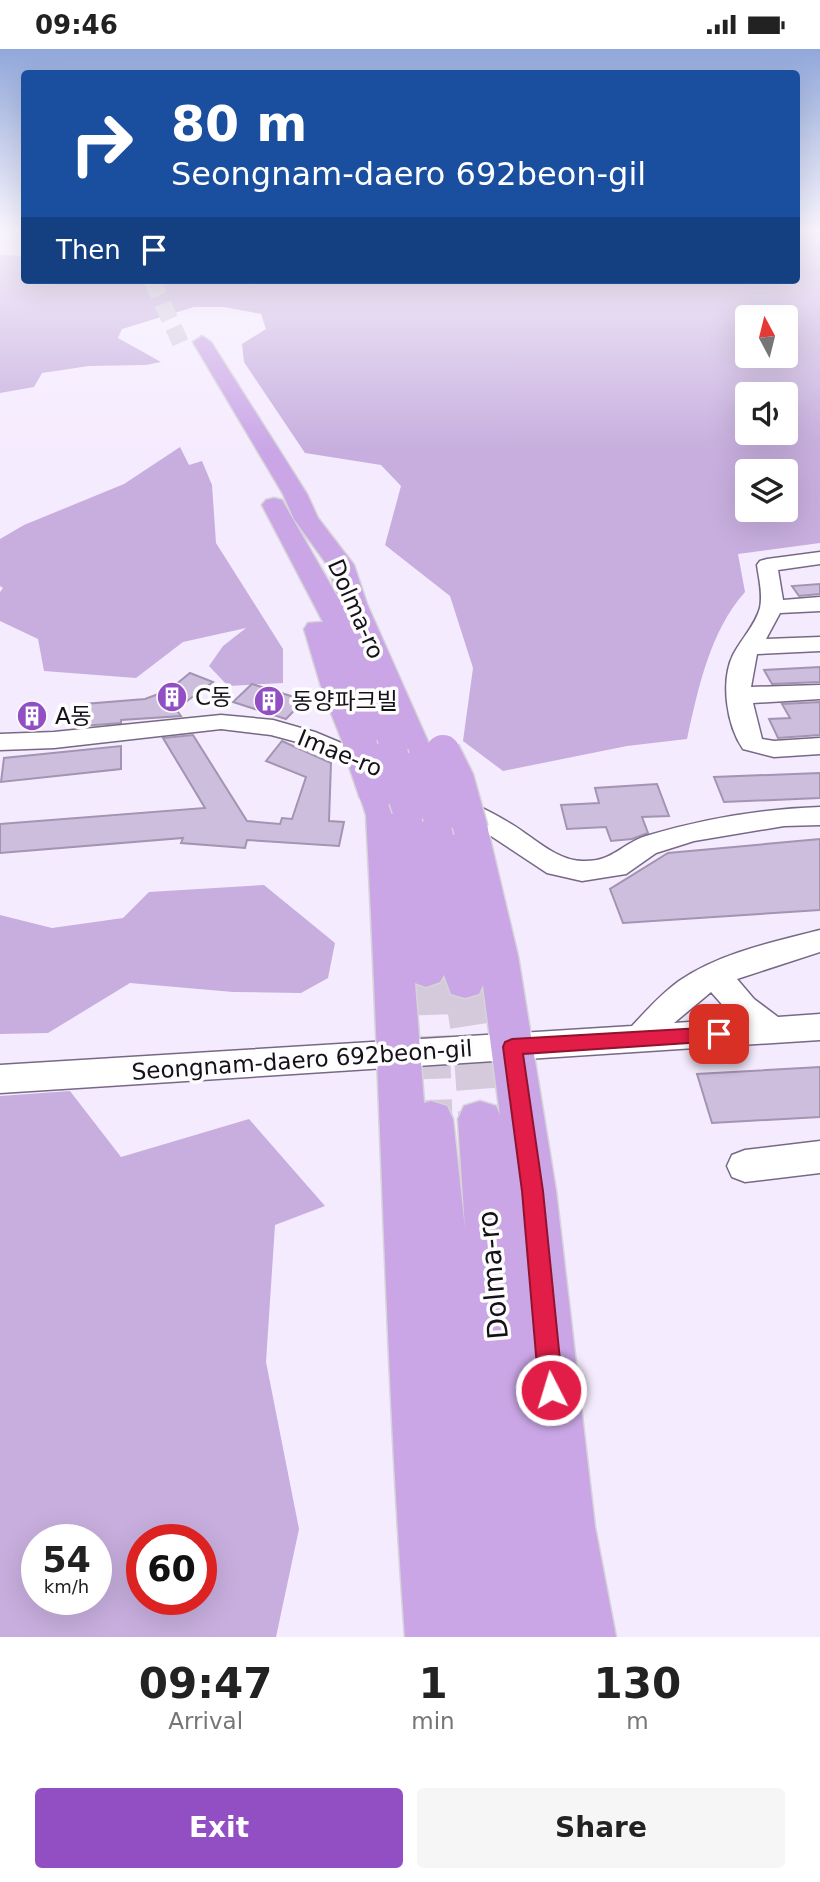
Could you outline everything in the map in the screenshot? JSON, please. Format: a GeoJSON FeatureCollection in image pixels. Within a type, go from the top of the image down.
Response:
{"type":"FeatureCollection","features":[{"type":"Feature","properties":{"kind":"main road","name":"Dolma-ro"},"geometry":{"type":"LineString","coordinates":[[426,972],[422,788],[285,523],[260,481],[191,343],[295,494],[306,519],[388,630],[465,983]]}},
{"type":"Feature","properties":{"kind":"main road"},"geometry":{"type":"LineString","coordinates":[[300,554],[315,620],[338,693],[360,746],[422,788],[499,956],[533,1191],[566,1527],[586,1637]]}},
{"type":"Feature","properties":{"kind":"main road"},"geometry":{"type":"LineString","coordinates":[[422,788],[383,815],[400,1055],[420,1463],[435,1637]]}},
{"type":"Feature","properties":{"kind":"main road","name":"Dolma-ro"},"geometry":{"type":"LineString","coordinates":[[481,1637],[461,1494],[450,1324],[456,1119],[511,1508],[538,1637]]}},
{"type":"Feature","properties":{"kind":"street"},"geometry":{"type":"LineString","coordinates":[[820,558],[767,565],[772,588],[771,607],[766,622],[743,658],[741,696],[745,730],[752,744],[774,749],[820,746]]}},
{"type":"Feature","properties":{"kind":"street"},"geometry":{"type":"LineString","coordinates":[[768,574],[820,572]]}},
{"type":"Feature","properties":{"kind":"street"},"geometry":{"type":"LineString","coordinates":[[771,607],[820,604]]}},
{"type":"Feature","properties":{"kind":"street"},"geometry":{"type":"LineString","coordinates":[[749,647],[820,645]]}},
{"type":"Feature","properties":{"kind":"street"},"geometry":{"type":"LineString","coordinates":[[741,696],[820,692]]}},
{"type":"Feature","properties":{"kind":"street","name":"Imae-ro"},"geometry":{"type":"LineString","coordinates":[[0,742],[54,740],[221,722],[274,728],[306,737],[403,779],[498,828],[557,866],[582,871],[616,867],[646,846],[692,832],[784,817],[820,815]]}},
{"type":"Feature","properties":{"kind":"street"},"geometry":{"type":"LineString","coordinates":[[640,1039],[679,998],[716,976],[783,950],[820,940]]}},
{"type":"Feature","properties":{"kind":"street"},"geometry":{"type":"LineString","coordinates":[[716,976],[743,1008],[772,1031]]}},
{"type":"Feature","properties":{"kind":"street","name":"Seongnam-daero 692beon-gil"},"geometry":{"type":"LineString","coordinates":[[0,1079],[820,1027]]}},
{"type":"Feature","properties":{"kind":"street"},"geometry":{"type":"LineString","coordinates":[[745,1166],[820,1157]]}},
{"type":"Feature","properties":{"kind":"shaded area"},"geometry":{"type":"Polygon","coordinates":[[[0,302],[820,302],[820,543],[738,554],[745,592],[733,607],[714,642],[687,739],[627,746],[503,771],[463,741],[473,668],[450,596],[385,545],[401,486],[381,465],[305,453],[244,362],[242,344],[266,329],[261,314],[224,307],[194,307],[122,329],[118,338],[161,362],[146,365],[89,366],[42,373],[34,387],[0,393],[0,302]]]}},
{"type":"Feature","properties":{"kind":"shaded area"},"geometry":{"type":"Polygon","coordinates":[[[180,447],[189,465],[202,461],[212,485],[216,543],[283,649],[283,683],[228,686],[209,666],[223,646],[246,628],[183,642],[136,678],[44,671],[38,639],[0,621],[0,592],[3,588],[0,586],[0,539],[24,525],[124,484],[180,447]]]}},
{"type":"Feature","properties":{"kind":"shaded area"},"geometry":{"type":"Polygon","coordinates":[[[264,885],[335,943],[328,978],[301,993],[233,992],[130,983],[48,1033],[0,1034],[0,915],[52,928],[123,918],[149,892],[264,885]]]}},
{"type":"Feature","properties":{"kind":"shaded area"},"geometry":{"type":"Polygon","coordinates":[[[70,1091],[121,1157],[249,1119],[325,1206],[275,1225],[266,1362],[299,1529],[276,1637],[0,1637],[0,1096],[70,1091]]]}},
{"type":"Feature","properties":{"kind":"building"},"geometry":{"type":"Polygon","coordinates":[[[820,584],[820,594],[799,596],[792,586],[820,584]]]}},
{"type":"Feature","properties":{"kind":"building"},"geometry":{"type":"Polygon","coordinates":[[[820,667],[820,682],[772,684],[764,670],[820,667]]]}},
{"type":"Feature","properties":{"kind":"building"},"geometry":{"type":"Polygon","coordinates":[[[190,673],[213,682],[176,709],[181,716],[82,726],[84,704],[145,699],[169,690],[190,673]]]}},
{"type":"Feature","properties":{"kind":"building","name":"동양파크빌"},"geometry":{"type":"Polygon","coordinates":[[[252,684],[304,700],[286,719],[233,702],[252,684]]]}},
{"type":"Feature","properties":{"kind":"building"},"geometry":{"type":"Polygon","coordinates":[[[820,702],[820,735],[778,738],[769,719],[790,718],[782,704],[820,702]]]}},
{"type":"Feature","properties":{"kind":"building"},"geometry":{"type":"Polygon","coordinates":[[[193,735],[247,821],[280,824],[282,818],[292,819],[306,777],[266,761],[282,741],[331,763],[329,821],[344,822],[339,846],[247,840],[245,848],[181,843],[183,838],[0,853],[0,824],[205,808],[163,738],[193,735]]]}},
{"type":"Feature","properties":{"kind":"building"},"geometry":{"type":"Polygon","coordinates":[[[121,746],[121,769],[1,782],[4,758],[121,746]]]}},
{"type":"Feature","properties":{"kind":"building"},"geometry":{"type":"Polygon","coordinates":[[[820,773],[820,798],[724,802],[714,777],[820,773]]]}},
{"type":"Feature","properties":{"kind":"building"},"geometry":{"type":"Polygon","coordinates":[[[657,784],[669,816],[642,817],[648,833],[632,839],[611,841],[606,827],[567,829],[561,805],[599,803],[595,788],[657,784]]]}},
{"type":"Feature","properties":{"kind":"building"},"geometry":{"type":"Polygon","coordinates":[[[820,839],[820,910],[623,923],[610,889],[668,853],[820,839]]]}},
{"type":"Feature","properties":{"kind":"building"},"geometry":{"type":"Polygon","coordinates":[[[820,1067],[820,1117],[712,1123],[697,1074],[820,1067]]]}},
{"type":"Feature","properties":{"kind":"tunnel"},"geometry":{"type":"LineString","coordinates":[[162,302],[181,344]]}},
{"type":"Feature","properties":{"kind":"tunnel"},"geometry":{"type":"LineString","coordinates":[[426,972],[431,1119]]}},
{"type":"Feature","properties":{"kind":"tunnel"},"geometry":{"type":"LineString","coordinates":[[465,983],[475,1049],[480,1119]]}},
{"type":"Feature","properties":{"kind":"place","name":"C동"},"geometry":{"type":"Point","coordinates":[172,697]}},
{"type":"Feature","properties":{"kind":"place","name":"동양파크빌"},"geometry":{"type":"Point","coordinates":[269,701]}},
{"type":"Feature","properties":{"kind":"place","name":"A동"},"geometry":{"type":"Point","coordinates":[32,716]}},
{"type":"Feature","properties":{"kind":"route"},"geometry":{"type":"LineString","coordinates":[[551,1390],[533,1191],[512,1047],[719,1034]]}}]}
